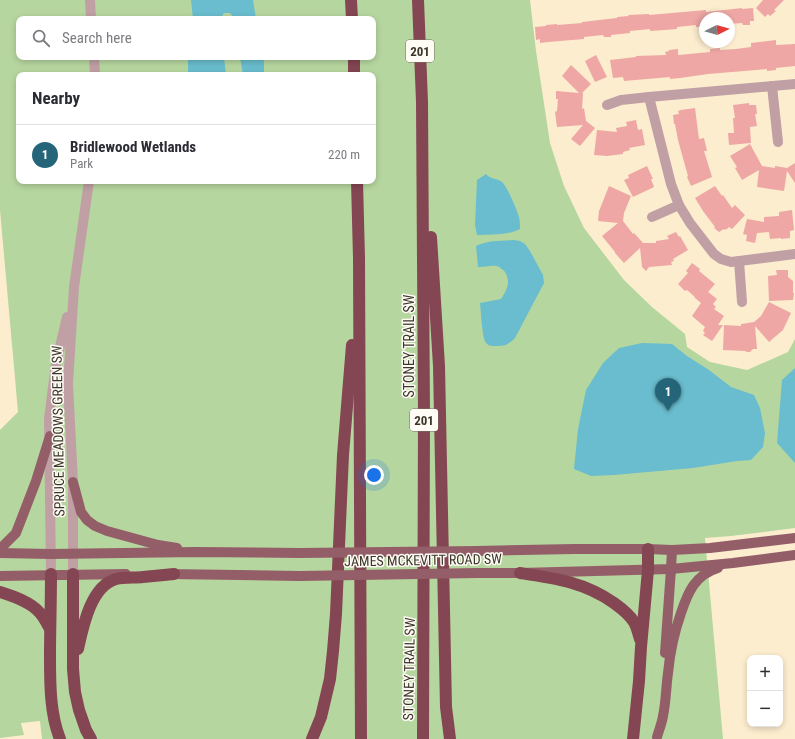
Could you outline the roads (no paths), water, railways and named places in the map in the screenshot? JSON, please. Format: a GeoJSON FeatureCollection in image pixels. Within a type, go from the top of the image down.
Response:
{"type":"FeatureCollection","features":[{"type":"Feature","properties":{"kind":"highway"},"geometry":{"type":"LineString","coordinates":[[351,0],[352,16]]}},
{"type":"Feature","properties":{"kind":"highway","name":"STONEY TRAIL SW"},"geometry":{"type":"LineString","coordinates":[[418,0],[422,102],[424,408],[423,739]]}},
{"type":"Feature","properties":{"kind":"highway"},"geometry":{"type":"LineString","coordinates":[[354,60],[354,72]]}},
{"type":"Feature","properties":{"kind":"highway"},"geometry":{"type":"LineString","coordinates":[[422,102],[439,366],[446,707],[450,739]]}},
{"type":"Feature","properties":{"kind":"highway"},"geometry":{"type":"LineString","coordinates":[[357,184],[359,258],[361,739]]}},
{"type":"Feature","properties":{"kind":"highway"},"geometry":{"type":"LineString","coordinates":[[312,739],[321,717],[330,679],[333,651],[337,606],[343,455],[359,258]]}},
{"type":"Feature","properties":{"kind":"highway"},"geometry":{"type":"LineString","coordinates":[[633,739],[648,570],[648,549]]}},
{"type":"Feature","properties":{"kind":"highway"},"geometry":{"type":"LineString","coordinates":[[520,573],[556,578],[582,586],[602,595],[630,615],[638,630],[641,647]]}},
{"type":"Feature","properties":{"kind":"highway"},"geometry":{"type":"LineString","coordinates":[[51,574],[50,672],[56,730],[60,739]]}},
{"type":"Feature","properties":{"kind":"highway"},"geometry":{"type":"LineString","coordinates":[[73,574],[75,692],[79,710],[91,739]]}},
{"type":"Feature","properties":{"kind":"highway"},"geometry":{"type":"LineString","coordinates":[[74,669],[86,617],[93,600],[104,585],[117,578],[174,574]]}},
{"type":"Feature","properties":{"kind":"highway"},"geometry":{"type":"LineString","coordinates":[[0,592],[34,607],[41,614],[50,630]]}},
{"type":"Feature","properties":{"kind":"main road"},"geometry":{"type":"LineString","coordinates":[[0,547],[2,547],[16,533],[36,481],[50,436]]}},
{"type":"Feature","properties":{"kind":"main road"},"geometry":{"type":"LineString","coordinates":[[73,482],[81,512],[95,526],[107,531],[158,545],[196,552]]}},
{"type":"Feature","properties":{"kind":"main road","name":"JAMES MCKEVITT ROAD SW"},"geometry":{"type":"LineString","coordinates":[[0,553],[300,553],[575,549],[672,550],[710,548],[795,538]]}},
{"type":"Feature","properties":{"kind":"main road"},"geometry":{"type":"LineString","coordinates":[[657,738],[672,550]]}},
{"type":"Feature","properties":{"kind":"main road","name":"JAMES MCKEVITT ROAD SW"},"geometry":{"type":"LineString","coordinates":[[0,576],[51,574],[300,576],[648,570],[733,563],[795,555]]}},
{"type":"Feature","properties":{"kind":"main road"},"geometry":{"type":"LineString","coordinates":[[657,738],[663,716],[670,658],[675,632],[686,598],[694,583],[705,573],[733,563]]}},
{"type":"Feature","properties":{"kind":"street"},"geometry":{"type":"LineString","coordinates":[[90,0],[91,16]]}},
{"type":"Feature","properties":{"kind":"street"},"geometry":{"type":"LineString","coordinates":[[94,60],[94,72]]}},
{"type":"Feature","properties":{"kind":"street"},"geometry":{"type":"LineString","coordinates":[[607,105],[621,100],[795,84]]}},
{"type":"Feature","properties":{"kind":"street"},"geometry":{"type":"LineString","coordinates":[[772,86],[778,142]]}},
{"type":"Feature","properties":{"kind":"street"},"geometry":{"type":"LineString","coordinates":[[649,97],[671,184],[679,205],[690,223],[714,254],[717,257],[731,262],[795,254]]}},
{"type":"Feature","properties":{"kind":"street","name":"SPRUCE MEADOWS GREEN SW"},"geometry":{"type":"LineString","coordinates":[[73,574],[73,482],[68,384],[74,287],[89,184]]}},
{"type":"Feature","properties":{"kind":"street"},"geometry":{"type":"LineString","coordinates":[[652,217],[679,205]]}},
{"type":"Feature","properties":{"kind":"street"},"geometry":{"type":"LineString","coordinates":[[739,261],[742,302]]}},
{"type":"Feature","properties":{"kind":"street","name":"SPRUCE MEADOWS GREEN SW"},"geometry":{"type":"LineString","coordinates":[[51,574],[49,419],[56,364],[74,287]]}},
{"type":"Feature","properties":{"kind":"water"},"geometry":{"type":"Polygon","coordinates":[[[191,0],[253,0],[256,16],[232,16],[230,13],[224,13],[222,16],[193,16],[191,0]]]}},
{"type":"Feature","properties":{"kind":"water"},"geometry":{"type":"Polygon","coordinates":[[[188,60],[224,60],[226,72],[188,72],[188,60]]]}},
{"type":"Feature","properties":{"kind":"water"},"geometry":{"type":"Polygon","coordinates":[[[240,60],[264,60],[264,72],[242,72],[240,60]]]}},
{"type":"Feature","properties":{"kind":"water"},"geometry":{"type":"Polygon","coordinates":[[[486,174],[502,182],[506,188],[512,198],[518,214],[520,229],[505,234],[477,235],[475,225],[477,180],[486,174]]]}},
{"type":"Feature","properties":{"kind":"water"},"geometry":{"type":"Polygon","coordinates":[[[514,240],[525,244],[530,251],[543,275],[544,283],[515,338],[506,345],[490,346],[486,343],[484,336],[480,303],[501,299],[506,289],[508,279],[505,272],[497,266],[478,267],[476,246],[490,242],[514,240]]]}},
{"type":"Feature","properties":{"kind":"water"},"geometry":{"type":"Polygon","coordinates":[[[642,343],[672,344],[731,387],[754,395],[760,408],[765,433],[763,447],[751,460],[693,468],[614,475],[591,476],[574,469],[578,429],[586,390],[603,363],[619,348],[642,343]]]}},
{"type":"Feature","properties":{"kind":"water"},"geometry":{"type":"Polygon","coordinates":[[[795,368],[795,463],[777,443],[782,380],[795,368]]]}},
{"type":"Feature","properties":{"kind":"place","name":"Bridlewood Wetlands"},"geometry":{"type":"Point","coordinates":[668,411]}}]}
